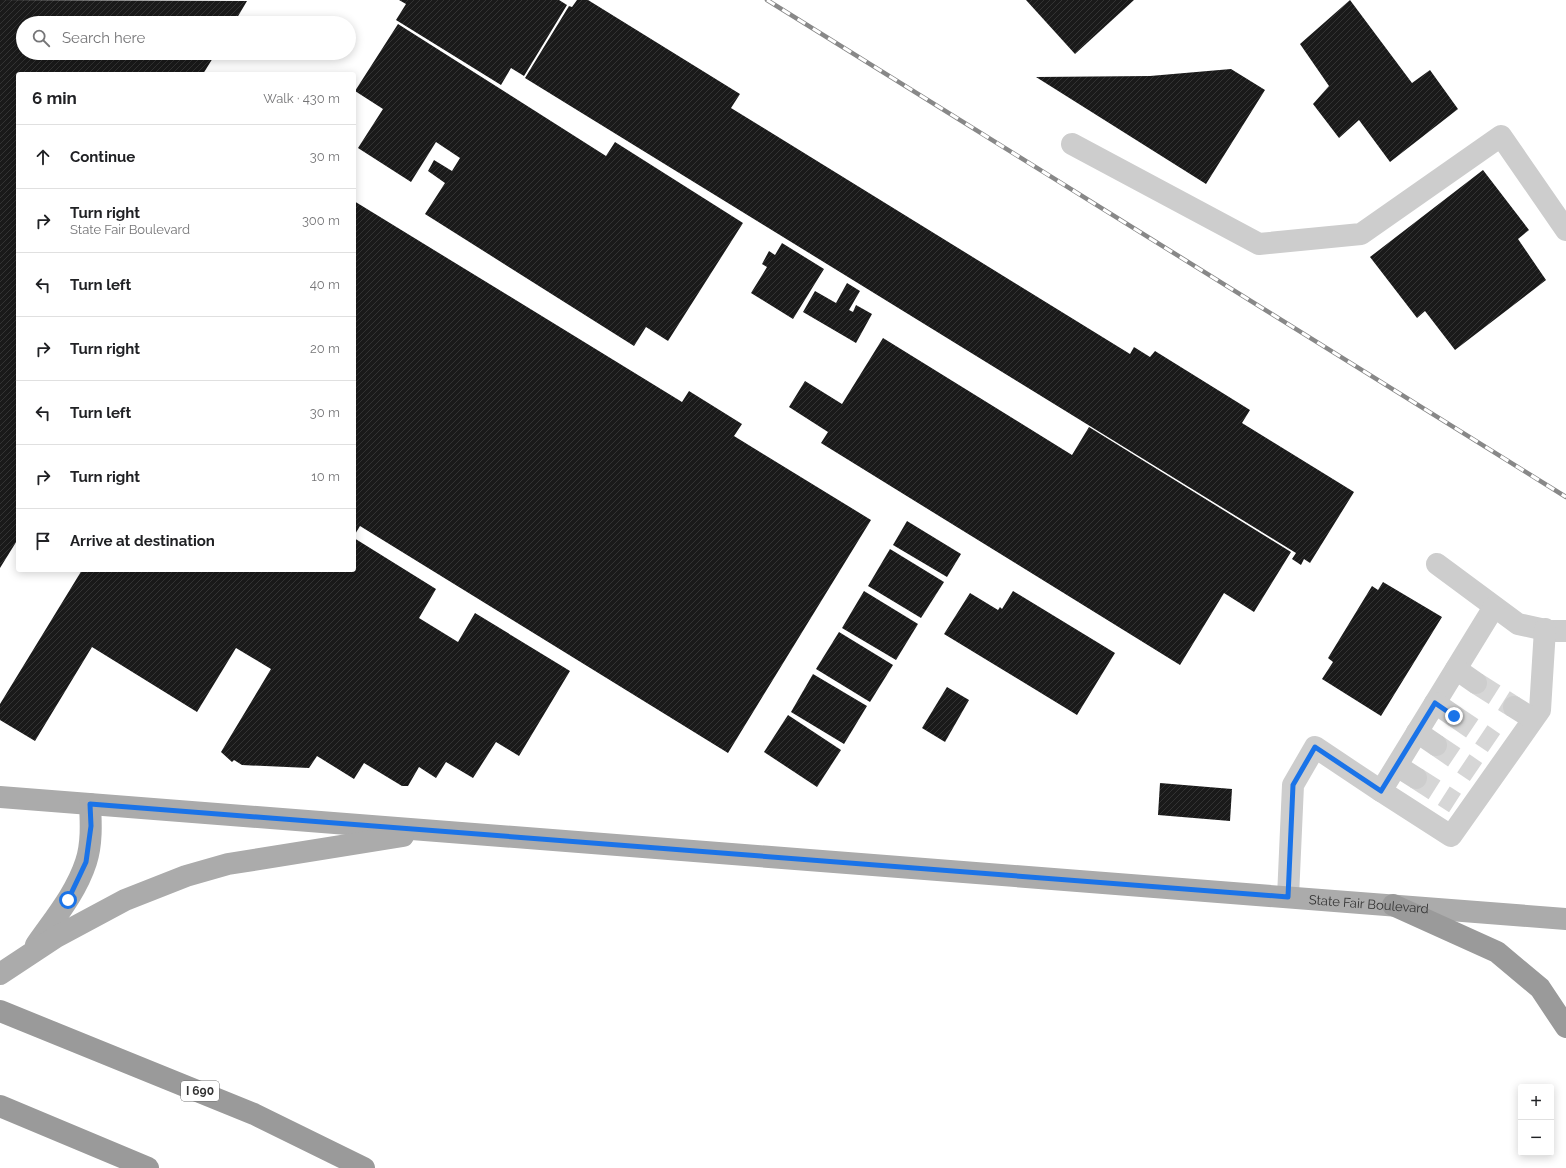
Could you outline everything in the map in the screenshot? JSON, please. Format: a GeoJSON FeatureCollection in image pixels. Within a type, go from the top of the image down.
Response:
{"type":"FeatureCollection","features":[{"type":"Feature","properties":{"kind":"highway"},"geometry":{"type":"LineString","coordinates":[[1393,905],[1497,952],[1540,988],[1566,1027]]}},
{"type":"Feature","properties":{"kind":"highway","name":"I 690"},"geometry":{"type":"LineString","coordinates":[[0,1011],[32,1022],[254,1114],[364,1168]]}},
{"type":"Feature","properties":{"kind":"highway"},"geometry":{"type":"LineString","coordinates":[[0,1106],[148,1168]]}},
{"type":"Feature","properties":{"kind":"main road","name":"State Fair Boulevard"},"geometry":{"type":"LineString","coordinates":[[0,796],[1566,919]]}},
{"type":"Feature","properties":{"kind":"main road"},"geometry":{"type":"LineString","coordinates":[[29,954],[68,900],[86,862],[91,826],[90,804]]}},
{"type":"Feature","properties":{"kind":"main road"},"geometry":{"type":"LineString","coordinates":[[0,974],[56,936],[125,900],[186,876],[228,864],[384,840],[428,830]]}},
{"type":"Feature","properties":{"kind":"lane"},"geometry":{"type":"LineString","coordinates":[[1072,144],[1259,244],[1362,234],[1502,136],[1566,230]]}},
{"type":"Feature","properties":{"kind":"lane"},"geometry":{"type":"LineString","coordinates":[[1288,897],[1293,785],[1315,747],[1451,836],[1462,808],[1502,748],[1533,719],[1540,710],[1555,630],[1518,624],[1437,564]]}},
{"type":"Feature","properties":{"kind":"lane"},"geometry":{"type":"LineString","coordinates":[[1381,791],[1494,607]]}},
{"type":"Feature","properties":{"kind":"lane"},"geometry":{"type":"LineString","coordinates":[[1456,669],[1476,682]]}},
{"type":"Feature","properties":{"kind":"lane"},"geometry":{"type":"LineString","coordinates":[[1435,703],[1454,716]]}},
{"type":"Feature","properties":{"kind":"lane"},"geometry":{"type":"LineString","coordinates":[[1514,707],[1533,719]]}},
{"type":"Feature","properties":{"kind":"lane"},"geometry":{"type":"LineString","coordinates":[[1417,732],[1436,745]]}},
{"type":"Feature","properties":{"kind":"lane"},"geometry":{"type":"LineString","coordinates":[[1397,766],[1416,778]]}},
{"type":"Feature","properties":{"kind":"building"},"geometry":{"type":"Polygon","coordinates":[[[0,0],[247,1],[238,16],[16,16],[16,60],[212,60],[204,72],[16,72],[16,542],[0,568],[0,0]]]}},
{"type":"Feature","properties":{"kind":"building"},"geometry":{"type":"Polygon","coordinates":[[[399,0],[559,0],[567,5],[524,76],[511,68],[501,85],[396,20],[406,4],[399,0]]]}},
{"type":"Feature","properties":{"kind":"building"},"geometry":{"type":"Polygon","coordinates":[[[577,0],[588,0],[740,94],[731,108],[1130,354],[1134,347],[1150,357],[1155,351],[1250,410],[1242,423],[1354,492],[1310,563],[1304,559],[1301,565],[1292,559],[1296,553],[525,78],[569,6],[572,7],[577,0]]]}},
{"type":"Feature","properties":{"kind":"building"},"geometry":{"type":"Polygon","coordinates":[[[1026,0],[1134,0],[1075,54],[1026,0]]]}},
{"type":"Feature","properties":{"kind":"building"},"geometry":{"type":"Polygon","coordinates":[[[1350,0],[1412,83],[1430,70],[1458,109],[1390,162],[1359,120],[1339,138],[1313,104],[1329,86],[1300,44],[1350,0]]]}},
{"type":"Feature","properties":{"kind":"building"},"geometry":{"type":"Polygon","coordinates":[[[398,24],[606,156],[615,142],[743,223],[668,341],[646,327],[634,346],[425,214],[445,183],[428,171],[434,160],[452,171],[460,158],[436,142],[411,182],[358,148],[383,109],[356,92],[398,24]]]}},
{"type":"Feature","properties":{"kind":"building"},"geometry":{"type":"Polygon","coordinates":[[[1231,69],[1265,90],[1206,184],[1036,77],[1150,76],[1231,69]]]}},
{"type":"Feature","properties":{"kind":"building"},"geometry":{"type":"Polygon","coordinates":[[[1483,170],[1529,230],[1518,239],[1546,280],[1455,350],[1425,311],[1417,318],[1370,257],[1483,170]]]}},
{"type":"Feature","properties":{"kind":"building"},"geometry":{"type":"Polygon","coordinates":[[[356,202],[682,402],[689,391],[742,424],[734,436],[871,520],[728,753],[360,526],[356,533],[356,202]]]}},
{"type":"Feature","properties":{"kind":"building"},"geometry":{"type":"Polygon","coordinates":[[[782,243],[824,269],[793,319],[751,293],[767,267],[762,264],[769,251],[775,255],[782,243]]]}},
{"type":"Feature","properties":{"kind":"building"},"geometry":{"type":"Polygon","coordinates":[[[847,283],[860,291],[849,310],[853,312],[856,305],[872,314],[856,343],[803,312],[815,291],[836,303],[847,283]]]}},
{"type":"Feature","properties":{"kind":"building"},"geometry":{"type":"Polygon","coordinates":[[[883,338],[1072,455],[1089,427],[1291,552],[1254,612],[1224,593],[1180,665],[821,443],[828,432],[789,407],[805,381],[842,404],[883,338]]]}},
{"type":"Feature","properties":{"kind":"building"},"geometry":{"type":"Polygon","coordinates":[[[907,521],[961,554],[947,577],[893,545],[907,521]]]}},
{"type":"Feature","properties":{"kind":"building"},"geometry":{"type":"Polygon","coordinates":[[[356,539],[436,589],[419,618],[458,642],[475,613],[570,671],[519,756],[496,742],[473,778],[446,762],[436,778],[419,767],[408,786],[402,786],[364,763],[354,779],[317,756],[309,768],[242,765],[234,760],[232,762],[221,752],[271,669],[236,648],[197,712],[92,647],[35,741],[0,720],[0,704],[81,572],[356,572],[356,539]]]}},
{"type":"Feature","properties":{"kind":"building"},"geometry":{"type":"Polygon","coordinates":[[[890,549],[944,582],[921,618],[868,586],[890,549]]]}},
{"type":"Feature","properties":{"kind":"building"},"geometry":{"type":"Polygon","coordinates":[[[1383,582],[1442,617],[1381,716],[1322,679],[1333,662],[1328,658],[1372,586],[1378,590],[1383,582]]]}},
{"type":"Feature","properties":{"kind":"building"},"geometry":{"type":"Polygon","coordinates":[[[864,591],[918,624],[896,660],[842,628],[864,591]]]}},
{"type":"Feature","properties":{"kind":"building"},"geometry":{"type":"Polygon","coordinates":[[[1013,591],[1115,653],[1077,715],[944,634],[970,593],[998,610],[1000,607],[1002,609],[1013,591]]]}},
{"type":"Feature","properties":{"kind":"building"},"geometry":{"type":"Polygon","coordinates":[[[839,632],[893,665],[870,702],[816,669],[839,632]]]}},
{"type":"Feature","properties":{"kind":"building"},"geometry":{"type":"Polygon","coordinates":[[[813,674],[867,706],[844,744],[791,712],[813,674]]]}},
{"type":"Feature","properties":{"kind":"building"},"geometry":{"type":"Polygon","coordinates":[[[947,687],[969,700],[945,742],[922,728],[947,687]]]}},
{"type":"Feature","properties":{"kind":"building"},"geometry":{"type":"Polygon","coordinates":[[[788,715],[841,750],[817,787],[764,752],[788,715]]]}},
{"type":"Feature","properties":{"kind":"building"},"geometry":{"type":"Polygon","coordinates":[[[1160,783],[1232,789],[1230,821],[1158,815],[1160,783]]]}},
{"type":"Feature","properties":{"kind":"tunnel"},"geometry":{"type":"LineString","coordinates":[[1476,683],[1514,707]]}},
{"type":"Feature","properties":{"kind":"tunnel"},"geometry":{"type":"LineString","coordinates":[[1454,716],[1494,743]]}},
{"type":"Feature","properties":{"kind":"tunnel"},"geometry":{"type":"LineString","coordinates":[[1436,745],[1476,772]]}},
{"type":"Feature","properties":{"kind":"tunnel"},"geometry":{"type":"LineString","coordinates":[[1416,778],[1455,803]]}},
{"type":"Feature","properties":{"kind":"railway"},"geometry":{"type":"LineString","coordinates":[[767,0],[1566,497]]}},
{"type":"Feature","properties":{"kind":"route"},"geometry":{"type":"LineString","coordinates":[[68,900],[86,862],[91,826],[90,804],[1288,897],[1293,785],[1315,747],[1381,791],[1435,703],[1454,716]]}}]}
